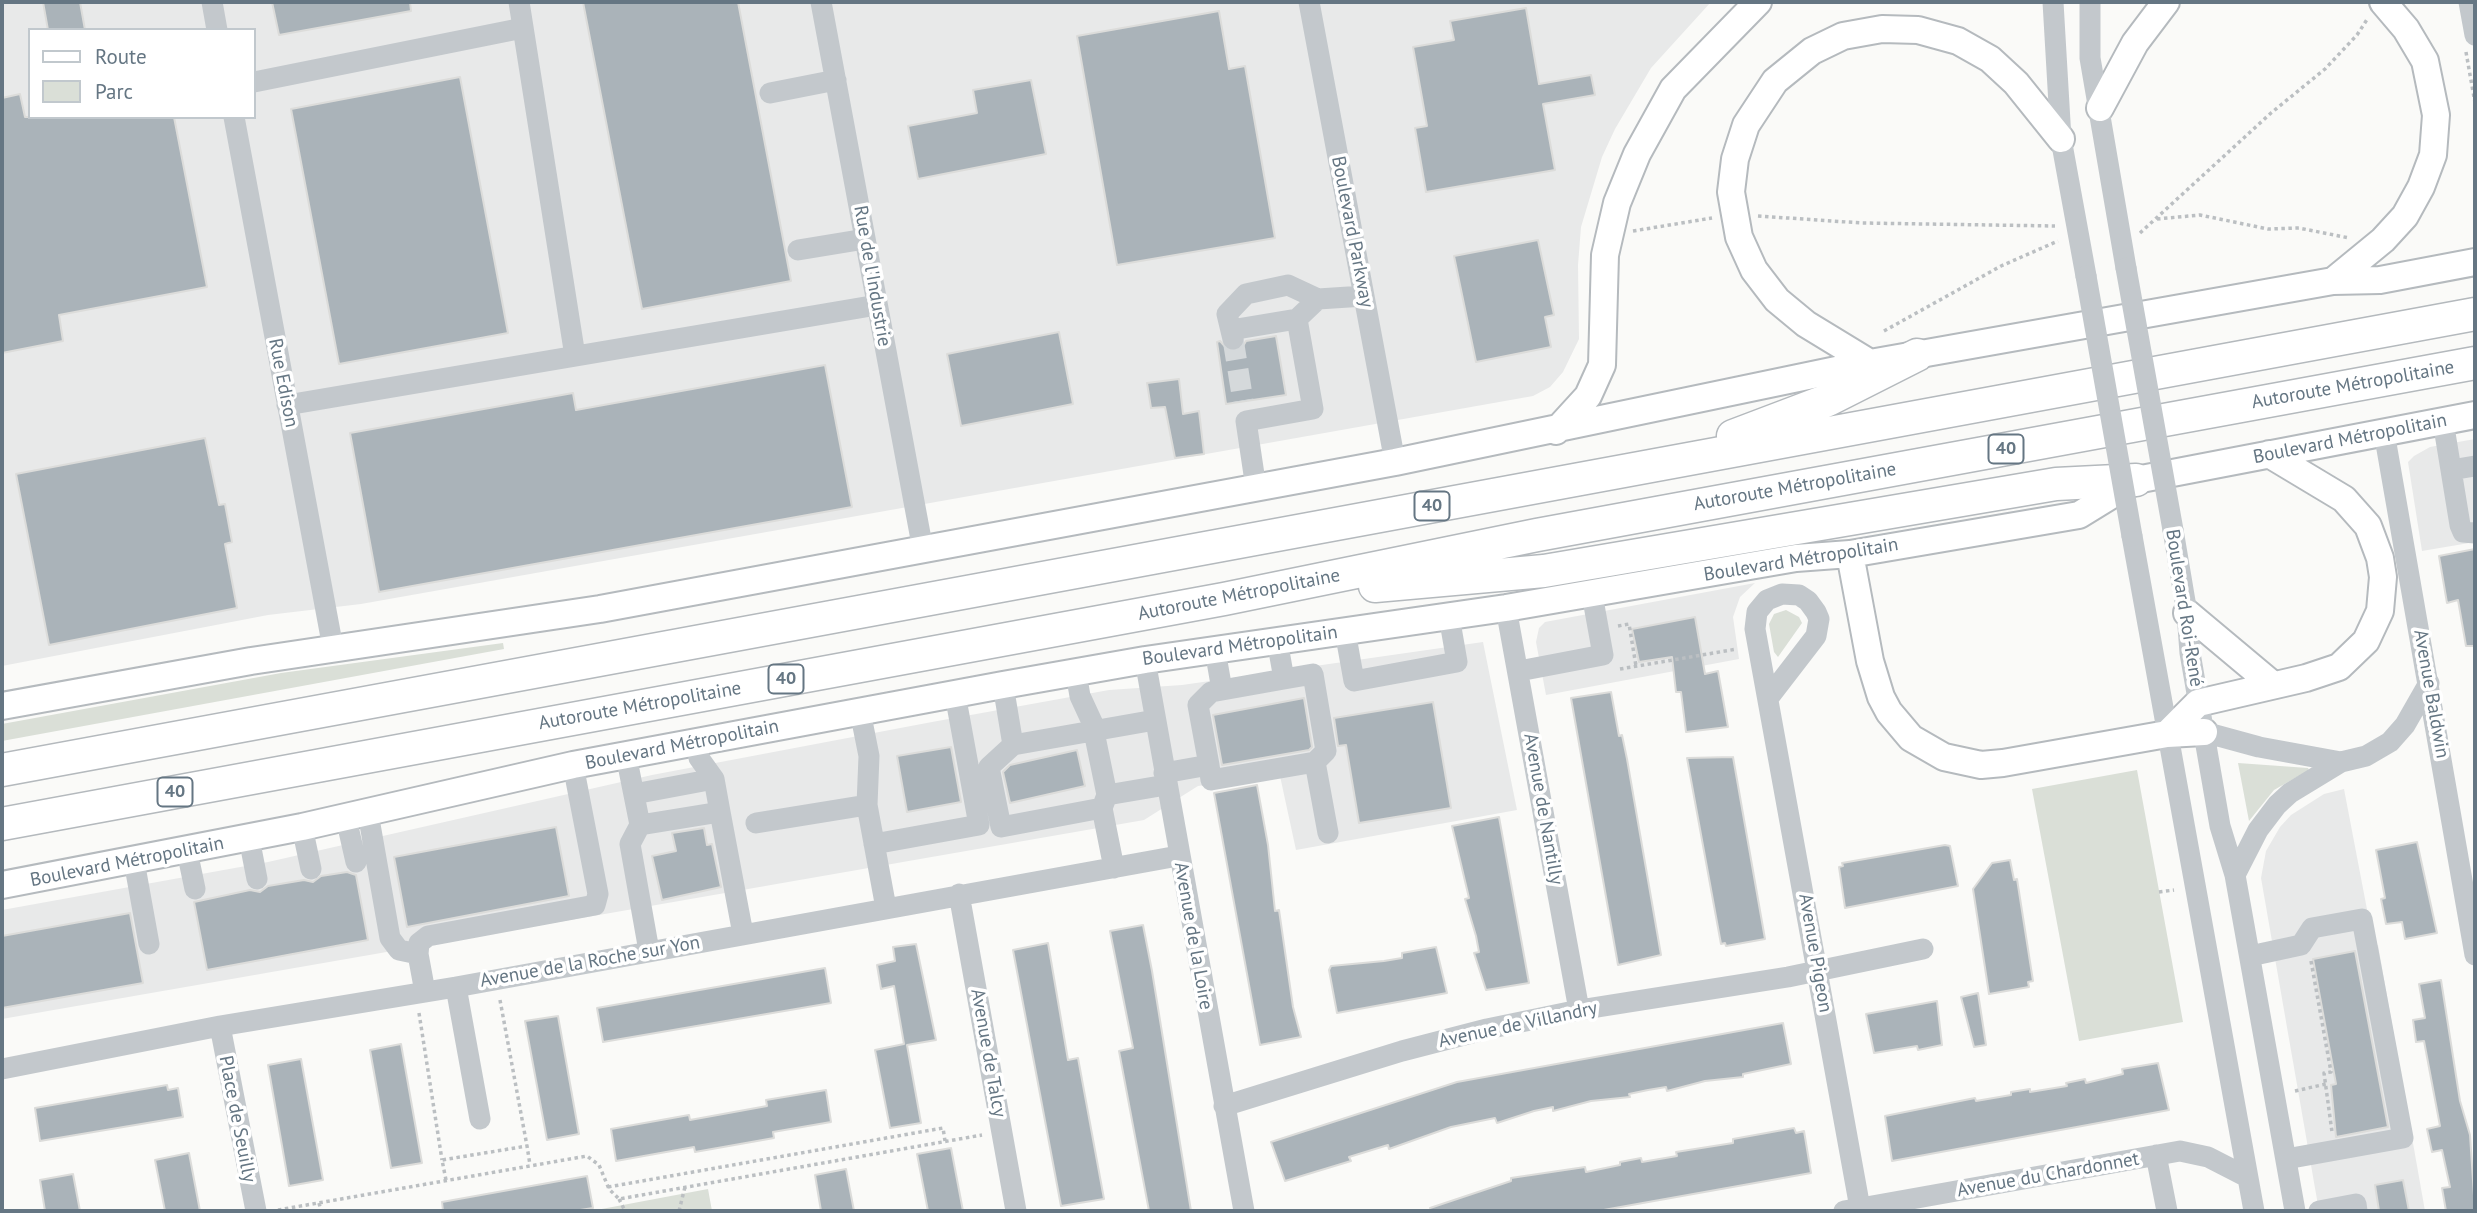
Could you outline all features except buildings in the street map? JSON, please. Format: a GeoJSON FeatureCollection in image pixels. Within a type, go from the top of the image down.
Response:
{"type":"FeatureCollection","features":[{"type":"Feature","properties":{"kind":"highway","name":"40"},"geometry":{"type":"LineString","coordinates":[[2,770],[2475,314]]}},
{"type":"Feature","properties":{"kind":"highway"},"geometry":{"type":"LineString","coordinates":[[1653,466],[1828,400],[1917,355]]}},
{"type":"Feature","properties":{"kind":"highway","name":"Autoroute Métropolitaine"},"geometry":{"type":"LineString","coordinates":[[2,824],[1224,599],[1537,535],[2475,363]]}},
{"type":"Feature","properties":{"kind":"highway"},"geometry":{"type":"LineString","coordinates":[[1224,599],[1544,571],[2056,484],[2136,480]]}},
{"type":"Feature","properties":{"kind":"main road"},"geometry":{"type":"LineString","coordinates":[[1556,431],[1588,396],[1602,365],[1605,254],[1617,203],[1637,154],[1673,89],[1758,2]]}},
{"type":"Feature","properties":{"kind":"main road"},"geometry":{"type":"LineString","coordinates":[[2100,108],[2135,43],[2166,2]]}},
{"type":"Feature","properties":{"kind":"main road"},"geometry":{"type":"LineString","coordinates":[[2333,281],[2400,222],[2421,187],[2433,155],[2436,115],[2425,61],[2406,29],[2383,2]]}},
{"type":"Feature","properties":{"kind":"main road"},"geometry":{"type":"LineString","coordinates":[[1870,363],[1806,324],[1777,300],[1747,257],[1734,216],[1731,192],[1735,159],[1746,125],[1764,95],[1787,70],[1812,51],[1862,32],[1917,30],[1974,49],[2016,83],[2061,139]]}},
{"type":"Feature","properties":{"kind":"main road"},"geometry":{"type":"LineString","coordinates":[[2,706],[333,648],[600,609],[1556,431],[1870,363],[2333,281],[2381,280],[2475,262]]}},
{"type":"Feature","properties":{"kind":"main road","name":"Boulevard Métropolitain"},"geometry":{"type":"LineString","coordinates":[[2,885],[302,827],[573,765],[1003,685],[1145,660],[1506,608],[1796,558],[1850,554],[2079,515],[2136,480],[2475,415]]}},
{"type":"Feature","properties":{"kind":"main road"},"geometry":{"type":"LineString","coordinates":[[2167,734],[2198,703],[2325,673],[2354,654],[2366,641],[2380,611],[2384,577],[2375,541],[2356,511],[2329,489],[2269,454]]}},
{"type":"Feature","properties":{"kind":"main road"},"geometry":{"type":"LineString","coordinates":[[1850,554],[1870,661],[1881,697],[1898,725],[1927,748],[1944,757],[1981,765],[2167,734],[2204,732]]}},
{"type":"Feature","properties":{"kind":"main road"},"geometry":{"type":"LineString","coordinates":[[2187,613],[2273,685]]}},
{"type":"Feature","properties":{"kind":"street"},"geometry":{"type":"LineString","coordinates":[[212,2],[218,28]]}},
{"type":"Feature","properties":{"kind":"street"},"geometry":{"type":"LineString","coordinates":[[519,2],[575,356]]}},
{"type":"Feature","properties":{"kind":"street","name":"Rue de l'Industrie"},"geometry":{"type":"LineString","coordinates":[[821,2],[923,550]]}},
{"type":"Feature","properties":{"kind":"street","name":"Boulevard Parkway"},"geometry":{"type":"LineString","coordinates":[[1309,2],[1395,462]]}},
{"type":"Feature","properties":{"kind":"street","name":"Boulevard Roi-René"},"geometry":{"type":"LineString","coordinates":[[2053,2],[2061,139],[2254,1211]]}},
{"type":"Feature","properties":{"kind":"street","name":"Boulevard Roi-René"},"geometry":{"type":"LineString","coordinates":[[2090,2],[2090,58],[2187,613],[2198,703],[2220,826],[2235,876],[2295,1211]]}},
{"type":"Feature","properties":{"kind":"street"},"geometry":{"type":"LineString","coordinates":[[2469,2],[2475,35]]}},
{"type":"Feature","properties":{"kind":"street"},"geometry":{"type":"LineString","coordinates":[[256,82],[523,29]]}},
{"type":"Feature","properties":{"kind":"street"},"geometry":{"type":"LineString","coordinates":[[770,93],[836,80]]}},
{"type":"Feature","properties":{"kind":"street","name":"Rue Edison"},"geometry":{"type":"LineString","coordinates":[[234,119],[333,648]]}},
{"type":"Feature","properties":{"kind":"street"},"geometry":{"type":"LineString","coordinates":[[798,250],[865,239]]}},
{"type":"Feature","properties":{"kind":"street"},"geometry":{"type":"LineString","coordinates":[[1318,299],[1297,320],[1232,334],[1227,314],[1246,294],[1288,285],[1318,299],[1364,296]]}},
{"type":"Feature","properties":{"kind":"street"},"geometry":{"type":"LineString","coordinates":[[287,405],[877,305]]}},
{"type":"Feature","properties":{"kind":"street"},"geometry":{"type":"LineString","coordinates":[[1255,488],[1245,411],[1313,409],[1297,320]]}},
{"type":"Feature","properties":{"kind":"street"},"geometry":{"type":"LineString","coordinates":[[2443,421],[2463,532],[2475,533]]}},
{"type":"Feature","properties":{"kind":"street","name":"Avenue Baldwin"},"geometry":{"type":"LineString","coordinates":[[2384,432],[2475,955]]}},
{"type":"Feature","properties":{"kind":"street"},"geometry":{"type":"LineString","coordinates":[[2451,470],[2475,466]]}},
{"type":"Feature","properties":{"kind":"street"},"geometry":{"type":"LineString","coordinates":[[1519,671],[1603,655],[1592,594]]}},
{"type":"Feature","properties":{"kind":"street","name":"Avenue de Nantilly"},"geometry":{"type":"LineString","coordinates":[[1506,608],[1579,1010]]}},
{"type":"Feature","properties":{"kind":"street"},"geometry":{"type":"LineString","coordinates":[[1345,631],[1354,681],[1457,662],[1449,616]]}},
{"type":"Feature","properties":{"kind":"street"},"geometry":{"type":"LineString","coordinates":[[1277,640],[1284,679]]}},
{"type":"Feature","properties":{"kind":"street"},"geometry":{"type":"LineString","coordinates":[[1214,650],[1222,690]]}},
{"type":"Feature","properties":{"kind":"street","name":"Avenue de la Loire"},"geometry":{"type":"LineString","coordinates":[[1145,660],[1178,856],[1244,1211]]}},
{"type":"Feature","properties":{"kind":"street"},"geometry":{"type":"LineString","coordinates":[[1076,673],[1080,696],[1094,731],[1114,867]]}},
{"type":"Feature","properties":{"kind":"street"},"geometry":{"type":"LineString","coordinates":[[1313,674],[1326,751],[1315,762],[1211,780],[1198,705],[1212,692],[1222,690],[1313,674]]}},
{"type":"Feature","properties":{"kind":"street"},"geometry":{"type":"LineString","coordinates":[[2235,876],[2266,816],[2277,805],[2290,793],[2340,762],[2366,756],[2390,742],[2405,725],[2429,682]]}},
{"type":"Feature","properties":{"kind":"street"},"geometry":{"type":"LineString","coordinates":[[1003,685],[1013,745]]}},
{"type":"Feature","properties":{"kind":"street"},"geometry":{"type":"LineString","coordinates":[[874,844],[979,825],[955,694]]}},
{"type":"Feature","properties":{"kind":"street","name":"Avenue Pigeon"},"geometry":{"type":"LineString","coordinates":[[1769,697],[1818,971],[1852,1210]]}},
{"type":"Feature","properties":{"kind":"street"},"geometry":{"type":"LineString","coordinates":[[860,711],[869,756],[867,805],[886,908]]}},
{"type":"Feature","properties":{"kind":"street"},"geometry":{"type":"LineString","coordinates":[[1155,720],[1013,745],[989,767],[1001,827],[1104,801],[1209,765]]}},
{"type":"Feature","properties":{"kind":"street"},"geometry":{"type":"LineString","coordinates":[[2204,732],[2259,747],[2340,762]]}},
{"type":"Feature","properties":{"kind":"street"},"geometry":{"type":"LineString","coordinates":[[697,741],[699,758],[714,779],[743,934]]}},
{"type":"Feature","properties":{"kind":"street"},"geometry":{"type":"LineString","coordinates":[[626,755],[640,825],[630,844],[649,951]]}},
{"type":"Feature","properties":{"kind":"street"},"geometry":{"type":"LineString","coordinates":[[1315,762],[1328,833]]}},
{"type":"Feature","properties":{"kind":"street"},"geometry":{"type":"LineString","coordinates":[[421,993],[419,943],[428,936],[595,905],[598,894],[573,765]]}},
{"type":"Feature","properties":{"kind":"street"},"geometry":{"type":"LineString","coordinates":[[634,794],[714,779]]}},
{"type":"Feature","properties":{"kind":"street"},"geometry":{"type":"LineString","coordinates":[[756,823],[867,805]]}},
{"type":"Feature","properties":{"kind":"street"},"geometry":{"type":"LineString","coordinates":[[640,825],[720,812]]}},
{"type":"Feature","properties":{"kind":"street"},"geometry":{"type":"LineString","coordinates":[[357,815],[392,891],[392,943],[404,953],[418,954]]}},
{"type":"Feature","properties":{"kind":"street"},"geometry":{"type":"LineString","coordinates":[[356,862],[357,815]]}},
{"type":"Feature","properties":{"kind":"street"},"geometry":{"type":"LineString","coordinates":[[302,827],[311,869]]}},
{"type":"Feature","properties":{"kind":"street"},"geometry":{"type":"LineString","coordinates":[[249,838],[257,879]]}},
{"type":"Feature","properties":{"kind":"street"},"geometry":{"type":"LineString","coordinates":[[187,851],[195,889]]}},
{"type":"Feature","properties":{"kind":"street","name":"Avenue de la Roche sur Yon"},"geometry":{"type":"LineString","coordinates":[[2,1069],[219,1026],[456,987],[1178,856]]}},
{"type":"Feature","properties":{"kind":"street"},"geometry":{"type":"LineString","coordinates":[[134,861],[149,944]]}},
{"type":"Feature","properties":{"kind":"street","name":"Avenue de Talcy"},"geometry":{"type":"LineString","coordinates":[[959,894],[1016,1211]]}},
{"type":"Feature","properties":{"kind":"street"},"geometry":{"type":"LineString","coordinates":[[2250,956],[2301,945],[2312,928],[2362,919],[2403,1139],[2286,1159]]}},
{"type":"Feature","properties":{"kind":"street","name":"Avenue de Villandry"},"geometry":{"type":"LineString","coordinates":[[1224,1106],[1402,1051],[1579,1010],[1818,971],[1923,949]]}},
{"type":"Feature","properties":{"kind":"street"},"geometry":{"type":"LineString","coordinates":[[456,987],[480,1119]]}},
{"type":"Feature","properties":{"kind":"street","name":"Place de Seuilly"},"geometry":{"type":"LineString","coordinates":[[219,1026],[256,1211]]}},
{"type":"Feature","properties":{"kind":"street","name":"Avenue du Chardonnet"},"geometry":{"type":"LineString","coordinates":[[1852,1210],[2180,1151],[2208,1157],[2247,1177]]}},
{"type":"Feature","properties":{"kind":"street"},"geometry":{"type":"LineString","coordinates":[[2156,1155],[2167,1211]]}},
{"type":"Feature","properties":{"kind":"street"},"geometry":{"type":"LineString","coordinates":[[2327,1210],[2356,1204],[2357,1211]]}},
{"type":"Feature","properties":{"kind":"path"},"geometry":{"type":"LineString","coordinates":[[2140,233],[2271,113],[2325,69],[2383,2]]}},
{"type":"Feature","properties":{"kind":"path"},"geometry":{"type":"LineString","coordinates":[[2156,219],[2200,215],[2268,229],[2299,228],[2354,239]]}},
{"type":"Feature","properties":{"kind":"path"},"geometry":{"type":"LineString","coordinates":[[1627,232],[1690,220],[1734,216],[1862,223],[2055,226]]}},
{"type":"Feature","properties":{"kind":"path"},"geometry":{"type":"LineString","coordinates":[[1884,331],[2001,266],[2058,241]]}},
{"type":"Feature","properties":{"kind":"path"},"geometry":{"type":"LineString","coordinates":[[1629,624],[1636,666]]}},
{"type":"Feature","properties":{"kind":"path"},"geometry":{"type":"LineString","coordinates":[[1620,669],[1739,649]]}},
{"type":"Feature","properties":{"kind":"path"},"geometry":{"type":"LineString","coordinates":[[2159,892],[2174,890]]}},
{"type":"Feature","properties":{"kind":"path"},"geometry":{"type":"LineString","coordinates":[[2310,958],[2331,1072],[2324,1073],[2334,1138]]}},
{"type":"Feature","properties":{"kind":"path"},"geometry":{"type":"LineString","coordinates":[[496,979],[530,1165]]}},
{"type":"Feature","properties":{"kind":"path"},"geometry":{"type":"LineString","coordinates":[[421,993],[446,1180]]}},
{"type":"Feature","properties":{"kind":"path"},"geometry":{"type":"LineString","coordinates":[[2295,1090],[2326,1084]]}},
{"type":"Feature","properties":{"kind":"path"},"geometry":{"type":"LineString","coordinates":[[608,1187],[943,1128],[946,1141]]}},
{"type":"Feature","properties":{"kind":"path"},"geometry":{"type":"LineString","coordinates":[[619,1199],[1002,1131]]}},
{"type":"Feature","properties":{"kind":"path"},"geometry":{"type":"LineString","coordinates":[[442,1160],[527,1146]]}},
{"type":"Feature","properties":{"kind":"path"},"geometry":{"type":"LineString","coordinates":[[272,1211],[587,1156],[599,1165],[608,1187],[625,1211]]}},
{"type":"Feature","properties":{"kind":"path"},"geometry":{"type":"LineString","coordinates":[[680,1211],[685,1187]]}},
{"type":"Feature","properties":{"kind":"path"},"geometry":{"type":"LineString","coordinates":[[319,1203],[321,1211]]}},
{"type":"Feature","properties":{"kind":"shaded area"},"geometry":{"type":"Polygon","coordinates":[[[2,2],[1711,2],[1651,68],[1615,129],[1602,157],[1581,227],[1578,265],[1579,339],[1563,372],[1550,387],[1533,396],[361,604],[268,615],[2,666],[2,2]]]}},
{"type":"Feature","properties":{"kind":"shaded area"},"geometry":{"type":"Polygon","coordinates":[[[2475,439],[2475,542],[2422,551],[2408,462],[2430,447],[2475,439]]]}},
{"type":"Feature","properties":{"kind":"shaded area"},"geometry":{"type":"Polygon","coordinates":[[[1755,583],[1740,597],[1733,617],[1739,659],[1546,695],[1536,642],[1539,628],[1545,622],[1755,583]]]}},
{"type":"Feature","properties":{"kind":"shaded area"},"geometry":{"type":"Polygon","coordinates":[[[1483,642],[1517,810],[1296,850],[1280,776],[1198,786],[1144,820],[2,1019],[2,910],[268,862],[652,775],[932,722],[1109,690],[1182,685],[1483,642]]]}},
{"type":"Feature","properties":{"kind":"shaded area"},"geometry":{"type":"Polygon","coordinates":[[[2344,789],[2374,946],[2378,945],[2425,1211],[2319,1211],[2261,878],[2266,851],[2280,827],[2291,815],[2324,794],[2344,789]]]}},
{"type":"Feature","properties":{"kind":"green space"},"geometry":{"type":"Polygon","coordinates":[[[1786,610],[1799,617],[1802,623],[1778,657],[1774,652],[1769,624],[1774,614],[1786,610]]]}},
{"type":"Feature","properties":{"kind":"green space"},"geometry":{"type":"Polygon","coordinates":[[[503,643],[504,649],[2,741],[2,724],[281,673],[503,643]]]}},
{"type":"Feature","properties":{"kind":"green space"},"geometry":{"type":"Polygon","coordinates":[[[2238,763],[2309,770],[2274,790],[2249,821],[2238,763]]]}},
{"type":"Feature","properties":{"kind":"green space"},"geometry":{"type":"Polygon","coordinates":[[[2137,770],[2183,1022],[2079,1041],[2032,789],[2137,770]]]}},
{"type":"Feature","properties":{"kind":"green space"},"geometry":{"type":"Polygon","coordinates":[[[708,1189],[712,1211],[591,1211],[708,1189]]]}},
{"type":"Feature","properties":{"kind":"tunnel"},"geometry":{"type":"LineString","coordinates":[[1233,339],[1243,401]]}}]}
